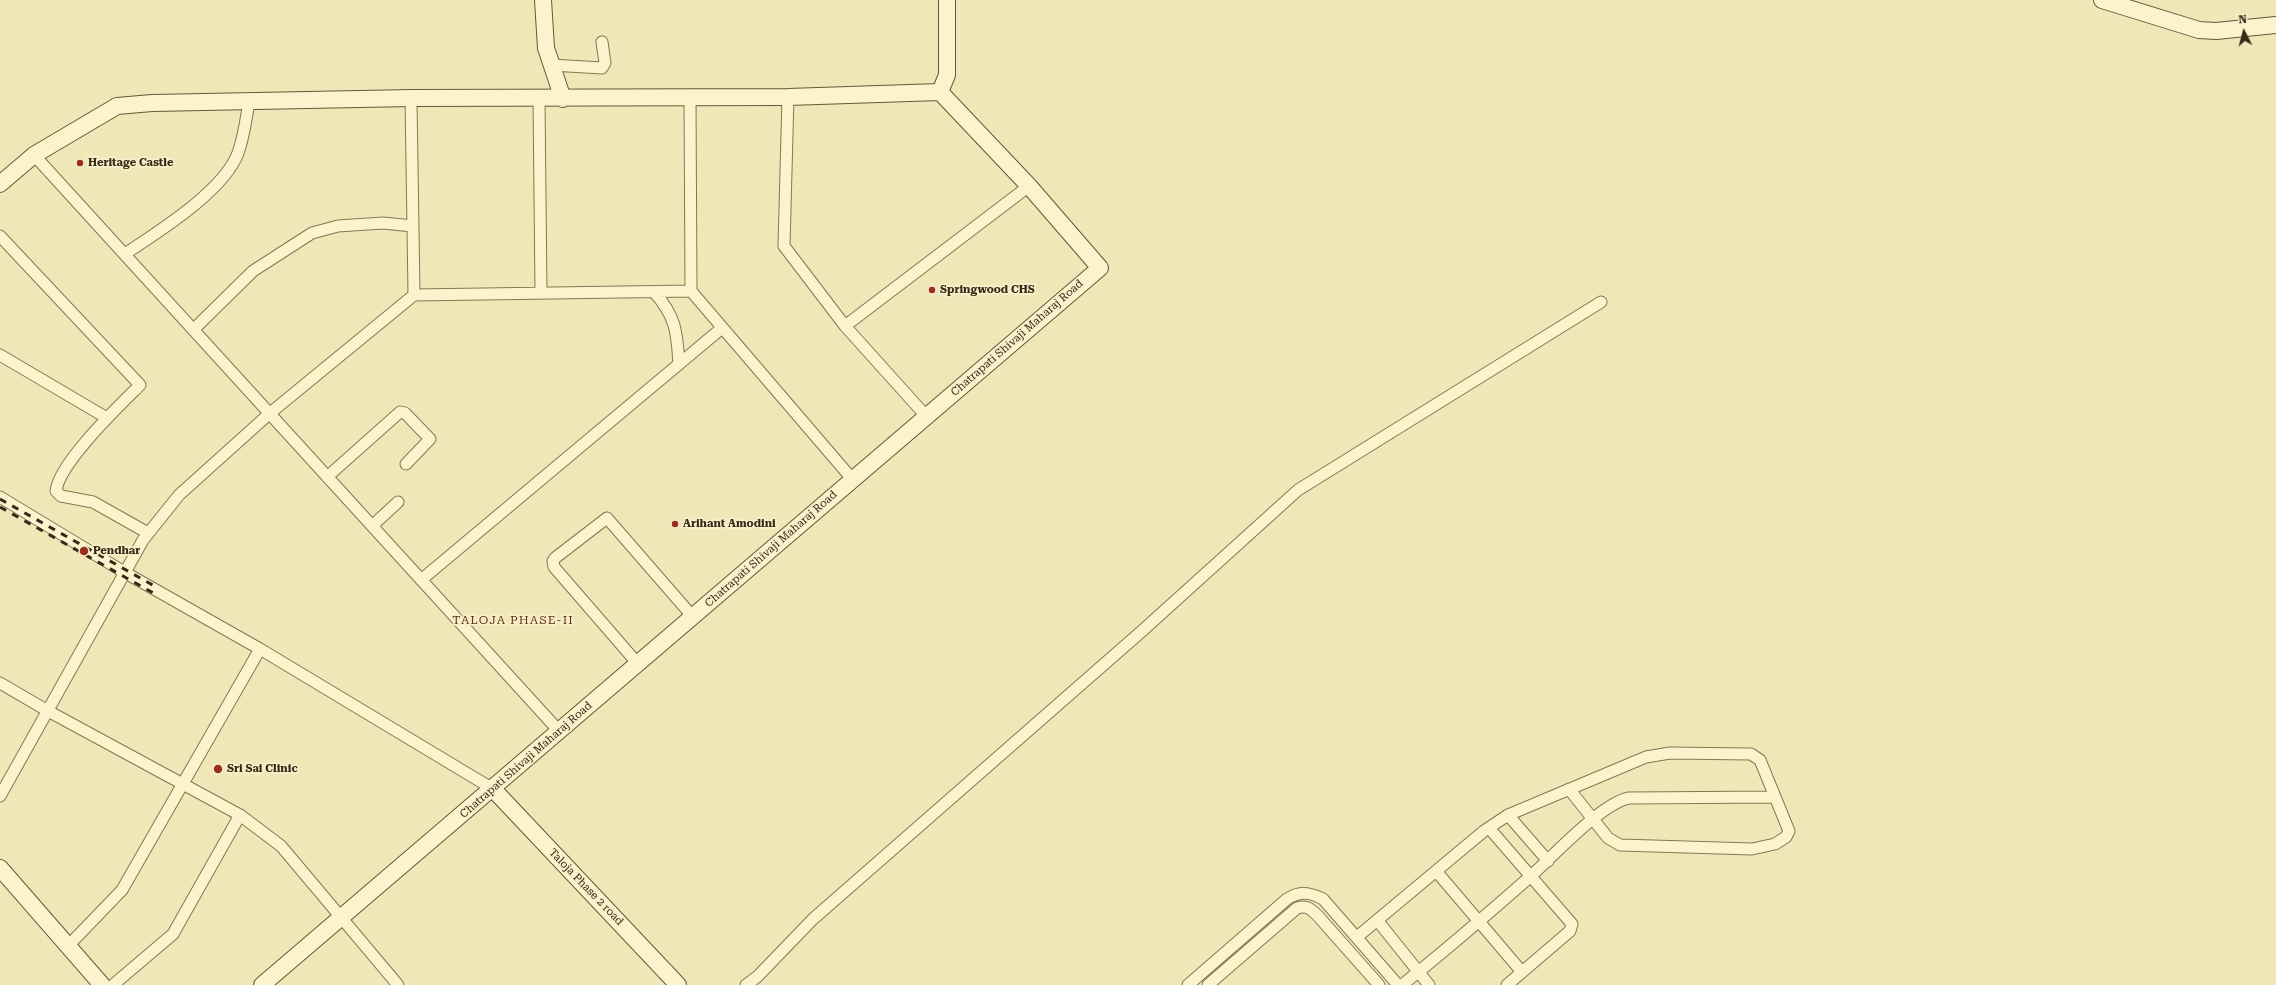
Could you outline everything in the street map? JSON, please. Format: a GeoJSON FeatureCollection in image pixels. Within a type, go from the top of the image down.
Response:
{"type":"FeatureCollection","features":[{"type":"Feature","properties":{"kind":"street"},"geometry":{"type":"LineString","coordinates":[[543,0],[546,48],[563,99]]}},
{"type":"Feature","properties":{"kind":"street"},"geometry":{"type":"LineString","coordinates":[[0,184],[34,155],[117,106],[152,103],[411,98],[563,99],[940,92],[947,75],[948,0]]}},
{"type":"Feature","properties":{"kind":"street"},"geometry":{"type":"LineString","coordinates":[[2102,0],[2199,30],[2276,25]]}},
{"type":"Feature","properties":{"kind":"street"},"geometry":{"type":"LineString","coordinates":[[552,65],[602,68],[605,64],[602,42]]}},
{"type":"Feature","properties":{"kind":"street","name":"Chatrapati Shivaji Maharaj Road"},"geometry":{"type":"LineString","coordinates":[[262,985],[493,789],[1100,268],[1029,186],[940,92]]}},
{"type":"Feature","properties":{"kind":"street"},"geometry":{"type":"LineString","coordinates":[[788,96],[784,246],[845,326],[926,416]]}},
{"type":"Feature","properties":{"kind":"street"},"geometry":{"type":"LineString","coordinates":[[690,97],[691,291],[853,480]]}},
{"type":"Feature","properties":{"kind":"street"},"geometry":{"type":"LineString","coordinates":[[411,98],[414,295]]}},
{"type":"Feature","properties":{"kind":"street"},"geometry":{"type":"LineString","coordinates":[[539,99],[541,293]]}},
{"type":"Feature","properties":{"kind":"street"},"geometry":{"type":"LineString","coordinates":[[125,254],[202,198],[230,170],[242,140],[249,102]]}},
{"type":"Feature","properties":{"kind":"street"},"geometry":{"type":"LineString","coordinates":[[34,155],[559,731]]}},
{"type":"Feature","properties":{"kind":"street"},"geometry":{"type":"LineString","coordinates":[[845,326],[1029,186]]}},
{"type":"Feature","properties":{"kind":"street"},"geometry":{"type":"LineString","coordinates":[[193,330],[253,271],[312,233],[338,226],[383,223],[413,226]]}},
{"type":"Feature","properties":{"kind":"street"},"geometry":{"type":"LineString","coordinates":[[0,236],[140,385],[107,418],[63,472],[56,491],[61,496],[93,502],[148,533]]}},
{"type":"Feature","properties":{"kind":"street"},"geometry":{"type":"LineString","coordinates":[[0,796],[124,572],[148,533],[179,495],[269,414],[414,295],[691,291]]}},
{"type":"Feature","properties":{"kind":"street"},"geometry":{"type":"LineString","coordinates":[[654,292],[666,305],[674,322],[678,338],[679,364]]}},
{"type":"Feature","properties":{"kind":"street"},"geometry":{"type":"LineString","coordinates":[[746,985],[757,976],[813,919],[1142,631],[1298,490],[1601,302]]}},
{"type":"Feature","properties":{"kind":"street"},"geometry":{"type":"LineString","coordinates":[[421,580],[722,328]]}},
{"type":"Feature","properties":{"kind":"street"},"geometry":{"type":"LineString","coordinates":[[0,355],[107,418]]}},
{"type":"Feature","properties":{"kind":"street"},"geometry":{"type":"LineString","coordinates":[[327,477],[400,412],[405,413],[430,439],[406,464]]}},
{"type":"Feature","properties":{"kind":"street"},"geometry":{"type":"LineString","coordinates":[[0,496],[124,572],[260,649],[493,789]]}},
{"type":"Feature","properties":{"kind":"street"},"geometry":{"type":"LineString","coordinates":[[372,526],[398,502]]}},
{"type":"Feature","properties":{"kind":"street"},"geometry":{"type":"LineString","coordinates":[[638,664],[554,566],[553,561],[555,558],[608,518],[693,617]]}},
{"type":"Feature","properties":{"kind":"street"},"geometry":{"type":"LineString","coordinates":[[68,946],[122,890],[181,783],[260,649]]}},
{"type":"Feature","properties":{"kind":"street"},"geometry":{"type":"LineString","coordinates":[[0,683],[48,711],[240,815],[281,846],[398,985]]}},
{"type":"Feature","properties":{"kind":"street"},"geometry":{"type":"LineString","coordinates":[[1357,937],[1489,828],[1508,815],[1634,761],[1657,755],[1746,753],[1760,760],[1789,834],[1775,844],[1752,849],[1620,846],[1608,838],[1569,789]]}},
{"type":"Feature","properties":{"kind":"street","name":"Taloja Phase 2 road"},"geometry":{"type":"LineString","coordinates":[[493,789],[678,985]]}},
{"type":"Feature","properties":{"kind":"street"},"geometry":{"type":"LineString","coordinates":[[1402,985],[1531,876],[1593,820],[1616,802],[1629,798],[1775,797]]}},
{"type":"Feature","properties":{"kind":"street"},"geometry":{"type":"LineString","coordinates":[[113,985],[173,934],[240,815]]}},
{"type":"Feature","properties":{"kind":"street"},"geometry":{"type":"LineString","coordinates":[[1508,815],[1548,861]]}},
{"type":"Feature","properties":{"kind":"street"},"geometry":{"type":"LineString","coordinates":[[1489,828],[1570,920],[1572,927],[1507,985]]}},
{"type":"Feature","properties":{"kind":"street"},"geometry":{"type":"LineString","coordinates":[[0,868],[102,985]]}},
{"type":"Feature","properties":{"kind":"street"},"geometry":{"type":"LineString","coordinates":[[1436,871],[1522,972]]}},
{"type":"Feature","properties":{"kind":"street"},"geometry":{"type":"LineString","coordinates":[[1304,893],[1304,906]]}},
{"type":"Feature","properties":{"kind":"street"},"geometry":{"type":"LineString","coordinates":[[1188,985],[1287,899],[1295,894],[1304,893],[1311,893],[1323,898],[1398,985]]}},
{"type":"Feature","properties":{"kind":"street"},"geometry":{"type":"LineString","coordinates":[[1208,985],[1297,908],[1304,906],[1310,908],[1318,916],[1379,985]]}},
{"type":"Feature","properties":{"kind":"street"},"geometry":{"type":"LineString","coordinates":[[1377,920],[1429,985]]}},
{"type":"Feature","properties":{"kind":"railway"},"geometry":{"type":"LineString","coordinates":[[0,499],[158,588]]}},
{"type":"Feature","properties":{"kind":"railway"},"geometry":{"type":"LineString","coordinates":[[0,507],[155,594]]}},
{"type":"Feature","properties":{"kind":"place","name":"Heritage Castle"},"geometry":{"type":"Point","coordinates":[80,163]}},
{"type":"Feature","properties":{"kind":"place","name":"Springwood CHS"},"geometry":{"type":"Point","coordinates":[932,290]}},
{"type":"Feature","properties":{"kind":"place","name":"Arihant Amodini"},"geometry":{"type":"Point","coordinates":[675,524]}},
{"type":"Feature","properties":{"kind":"place","name":"Pendhar"},"geometry":{"type":"Point","coordinates":[84,551]}},
{"type":"Feature","properties":{"kind":"place","name":"Sri Sai Clinic"},"geometry":{"type":"Point","coordinates":[218,769]}},
{"type":"Feature","properties":{"kind":"district","name":"TALOJA PHASE-II"},"geometry":{"type":"Point","coordinates":[513,620]}}]}
